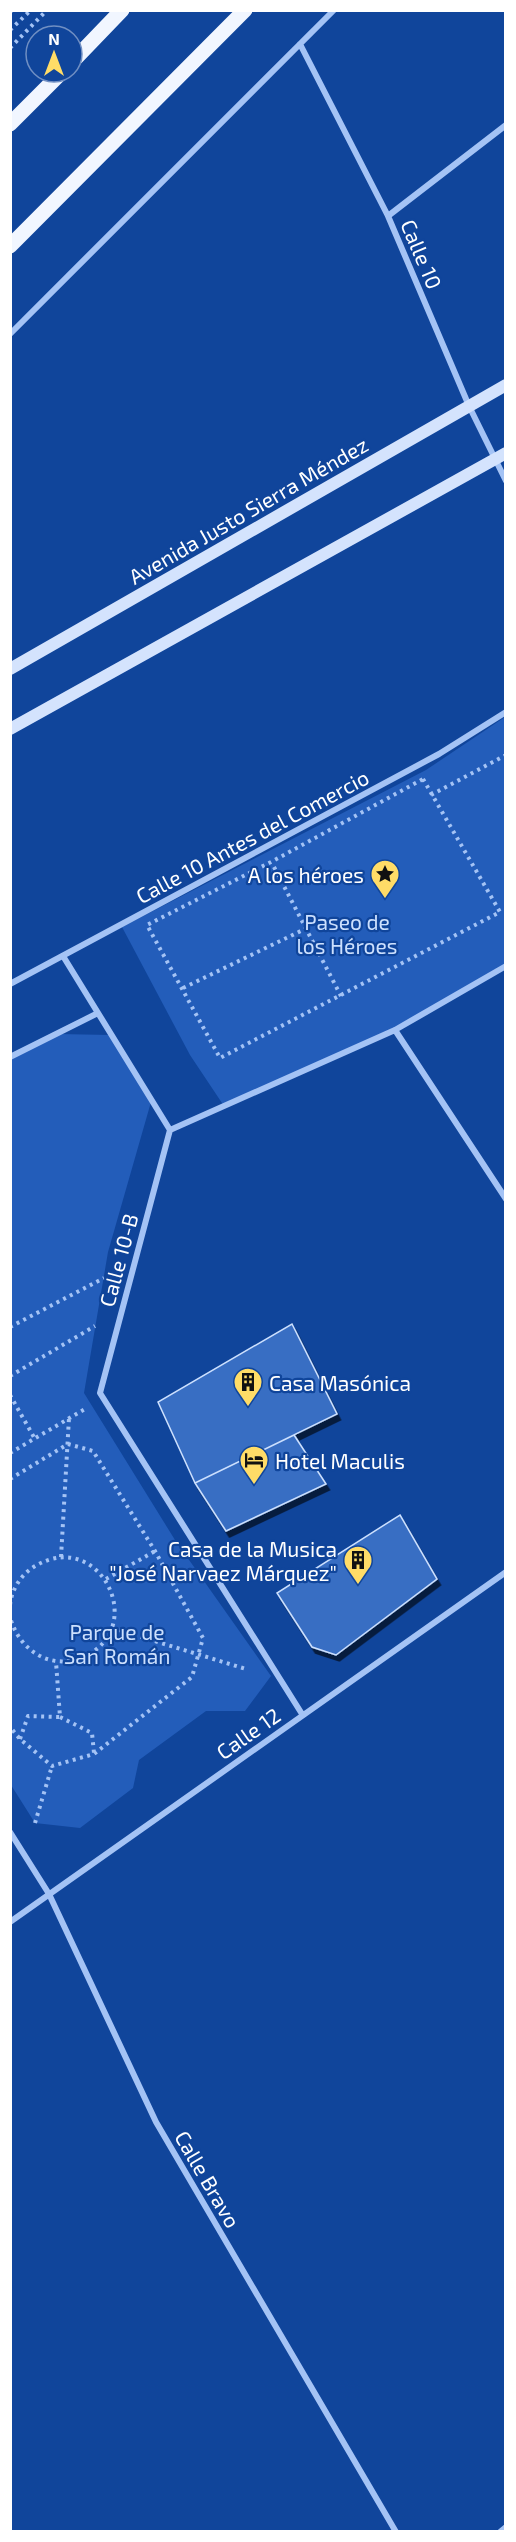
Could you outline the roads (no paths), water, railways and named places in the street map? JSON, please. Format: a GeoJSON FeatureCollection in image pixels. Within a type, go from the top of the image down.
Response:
{"type":"FeatureCollection","features":[{"type":"Feature","properties":{"kind":"main road"},"geometry":{"type":"LineString","coordinates":[[84,50],[122,10]]}},
{"type":"Feature","properties":{"kind":"main road"},"geometry":{"type":"LineString","coordinates":[[10,246],[245,10]]}},
{"type":"Feature","properties":{"kind":"main road"},"geometry":{"type":"LineString","coordinates":[[10,124],[50,84]]}},
{"type":"Feature","properties":{"kind":"main road","name":"Avenida Justo Sierra Méndez"},"geometry":{"type":"LineString","coordinates":[[10,669],[506,385]]}},
{"type":"Feature","properties":{"kind":"main road"},"geometry":{"type":"LineString","coordinates":[[10,729],[500,456]]}},
{"type":"Feature","properties":{"kind":"street"},"geometry":{"type":"LineString","coordinates":[[10,334],[334,10]]}},
{"type":"Feature","properties":{"kind":"street","name":"Calle 10"},"geometry":{"type":"LineString","coordinates":[[300,44],[388,216],[469,406],[500,456],[506,481]]}},
{"type":"Feature","properties":{"kind":"street"},"geometry":{"type":"LineString","coordinates":[[388,216],[506,125]]}},
{"type":"Feature","properties":{"kind":"street","name":"Calle 10 Antes del Comercio"},"geometry":{"type":"LineString","coordinates":[[10,984],[439,754],[506,712]]}},
{"type":"Feature","properties":{"kind":"street"},"geometry":{"type":"LineString","coordinates":[[63,956],[170,1130],[395,1030],[506,966]]}},
{"type":"Feature","properties":{"kind":"street"},"geometry":{"type":"LineString","coordinates":[[10,1057],[98,1013]]}},
{"type":"Feature","properties":{"kind":"street"},"geometry":{"type":"LineString","coordinates":[[395,1030],[506,1199]]}},
{"type":"Feature","properties":{"kind":"street","name":"Calle 10-B"},"geometry":{"type":"LineString","coordinates":[[170,1130],[100,1393],[302,1714]]}},
{"type":"Feature","properties":{"kind":"street","name":"Calle 12"},"geometry":{"type":"LineString","coordinates":[[10,1922],[506,1572]]}},
{"type":"Feature","properties":{"kind":"street","name":"Calle Bravo"},"geometry":{"type":"LineString","coordinates":[[10,1832],[49,1894],[156,2122],[396,2532]]}},
{"type":"Feature","properties":{"kind":"street"},"geometry":{"type":"LineString","coordinates":[[500,2532],[506,2528]]}},
{"type":"Feature","properties":{"kind":"place","name":"A los héroes"},"geometry":{"type":"Point","coordinates":[385,900]}},
{"type":"Feature","properties":{"kind":"place","name":"Casa Masónica"},"geometry":{"type":"Point","coordinates":[248,1408]}},
{"type":"Feature","properties":{"kind":"place","name":"Hotel Maculis"},"geometry":{"type":"Point","coordinates":[254,1486]}},
{"type":"Feature","properties":{"kind":"place","name":"Casa de la Musica \"José Narvaez Márquez\""},"geometry":{"type":"Point","coordinates":[358,1586]}},
{"type":"Feature","properties":{"kind":"park label","name":"Paseo de los Héroes"},"geometry":{"type":"Point","coordinates":[347,933]}},
{"type":"Feature","properties":{"kind":"park label","name":"Parque de San Román"},"geometry":{"type":"Point","coordinates":[117,1643]}}]}
